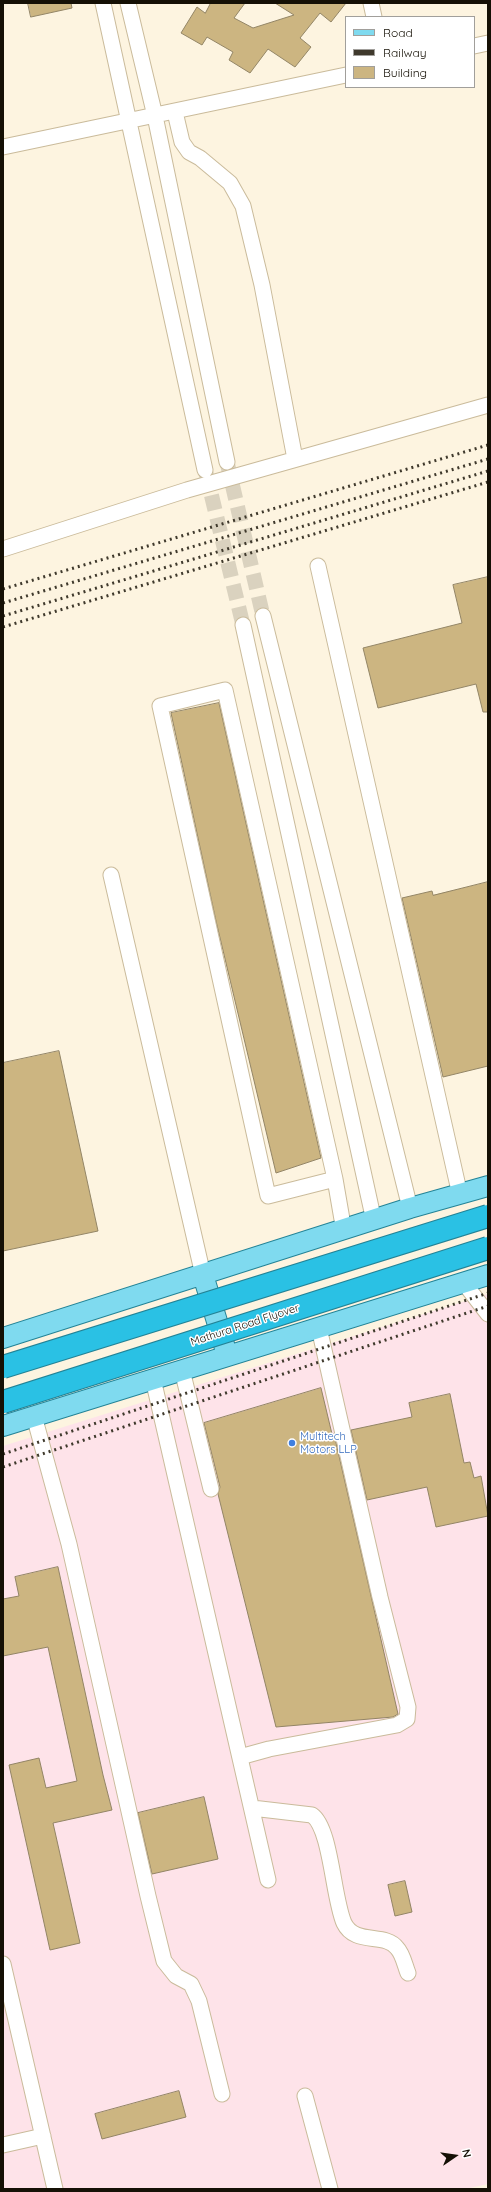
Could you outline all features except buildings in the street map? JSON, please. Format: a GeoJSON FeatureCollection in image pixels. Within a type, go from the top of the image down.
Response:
{"type":"FeatureCollection","features":[{"type":"Feature","properties":{"kind":"highway"},"geometry":{"type":"LineString","coordinates":[[3,1367],[488,1216]]}},
{"type":"Feature","properties":{"kind":"highway","name":"Mathura Road Flyover"},"geometry":{"type":"LineString","coordinates":[[3,1402],[488,1248]]}},
{"type":"Feature","properties":{"kind":"main road"},"geometry":{"type":"LineString","coordinates":[[3,1338],[344,1231],[410,1208],[488,1186]]}},
{"type":"Feature","properties":{"kind":"main road"},"geometry":{"type":"LineString","coordinates":[[203,1275],[227,1356]]}},
{"type":"Feature","properties":{"kind":"main road"},"geometry":{"type":"LineString","coordinates":[[3,1426],[488,1275]]}},
{"type":"Feature","properties":{"kind":"street"},"geometry":{"type":"LineString","coordinates":[[103,3],[205,470]]}},
{"type":"Feature","properties":{"kind":"street"},"geometry":{"type":"LineString","coordinates":[[128,3],[155,116],[227,462]]}},
{"type":"Feature","properties":{"kind":"street"},"geometry":{"type":"LineString","coordinates":[[371,3],[374,16]]}},
{"type":"Feature","properties":{"kind":"street"},"geometry":{"type":"LineString","coordinates":[[475,46],[488,43]]}},
{"type":"Feature","properties":{"kind":"street"},"geometry":{"type":"LineString","coordinates":[[3,147],[128,122],[345,75]]}},
{"type":"Feature","properties":{"kind":"street"},"geometry":{"type":"LineString","coordinates":[[175,112],[182,142],[189,152],[200,158],[230,183],[243,206],[262,285],[295,459]]}},
{"type":"Feature","properties":{"kind":"street"},"geometry":{"type":"LineString","coordinates":[[3,549],[187,490],[488,404]]}},
{"type":"Feature","properties":{"kind":"street"},"geometry":{"type":"LineString","coordinates":[[318,566],[460,1194]]}},
{"type":"Feature","properties":{"kind":"street"},"geometry":{"type":"LineString","coordinates":[[263,616],[410,1208]]}},
{"type":"Feature","properties":{"kind":"street"},"geometry":{"type":"LineString","coordinates":[[243,625],[374,1221]]}},
{"type":"Feature","properties":{"kind":"street"},"geometry":{"type":"LineString","coordinates":[[335,1179],[268,1196],[160,706],[225,690],[335,1179],[344,1231]]}},
{"type":"Feature","properties":{"kind":"street"},"geometry":{"type":"LineString","coordinates":[[111,875],[203,1275]]}},
{"type":"Feature","properties":{"kind":"street"},"geometry":{"type":"LineString","coordinates":[[464,1283],[488,1314]]}},
{"type":"Feature","properties":{"kind":"street"},"geometry":{"type":"LineString","coordinates":[[240,1756],[269,1749],[397,1725],[407,1719],[408,1707],[380,1597],[319,1328]]}},
{"type":"Feature","properties":{"kind":"street"},"geometry":{"type":"LineString","coordinates":[[182,1370],[212,1489]]}},
{"type":"Feature","properties":{"kind":"street"},"geometry":{"type":"LineString","coordinates":[[153,1380],[268,1880]]}},
{"type":"Feature","properties":{"kind":"street"},"geometry":{"type":"LineString","coordinates":[[34,1416],[69,1544],[164,1961],[176,1976],[191,1984],[199,2001],[222,2094]]}},
{"type":"Feature","properties":{"kind":"street"},"geometry":{"type":"LineString","coordinates":[[252,1808],[312,1814],[318,1818],[325,1836],[332,1876],[344,1923],[350,1931],[361,1938],[394,1945],[398,1949],[408,1974]]}},
{"type":"Feature","properties":{"kind":"street"},"geometry":{"type":"LineString","coordinates":[[3,1964],[55,2189]]}},
{"type":"Feature","properties":{"kind":"street"},"geometry":{"type":"LineString","coordinates":[[305,2096],[330,2189]]}},
{"type":"Feature","properties":{"kind":"street"},"geometry":{"type":"LineString","coordinates":[[3,2145],[43,2136]]}},
{"type":"Feature","properties":{"kind":"shaded area"},"geometry":{"type":"Polygon","coordinates":[[[488,1294],[488,2184],[465,2189],[3,2189],[3,1446],[488,1294]]]}},
{"type":"Feature","properties":{"kind":"tunnel"},"geometry":{"type":"LineString","coordinates":[[227,462],[263,616]]}},
{"type":"Feature","properties":{"kind":"tunnel"},"geometry":{"type":"LineString","coordinates":[[206,473],[243,625]]}},
{"type":"Feature","properties":{"kind":"railway"},"geometry":{"type":"LineString","coordinates":[[3,589],[488,445]]}},
{"type":"Feature","properties":{"kind":"railway"},"geometry":{"type":"LineString","coordinates":[[3,603],[488,459]]}},
{"type":"Feature","properties":{"kind":"railway"},"geometry":{"type":"LineString","coordinates":[[3,616],[488,471]]}},
{"type":"Feature","properties":{"kind":"railway"},"geometry":{"type":"LineString","coordinates":[[3,627],[488,482]]}},
{"type":"Feature","properties":{"kind":"railway"},"geometry":{"type":"LineString","coordinates":[[3,1454],[488,1293]]}},
{"type":"Feature","properties":{"kind":"railway"},"geometry":{"type":"LineString","coordinates":[[3,1467],[488,1306]]}},
{"type":"Feature","properties":{"kind":"place","name":"Multitech Motors LLP"},"geometry":{"type":"Point","coordinates":[292,1443]}}]}
